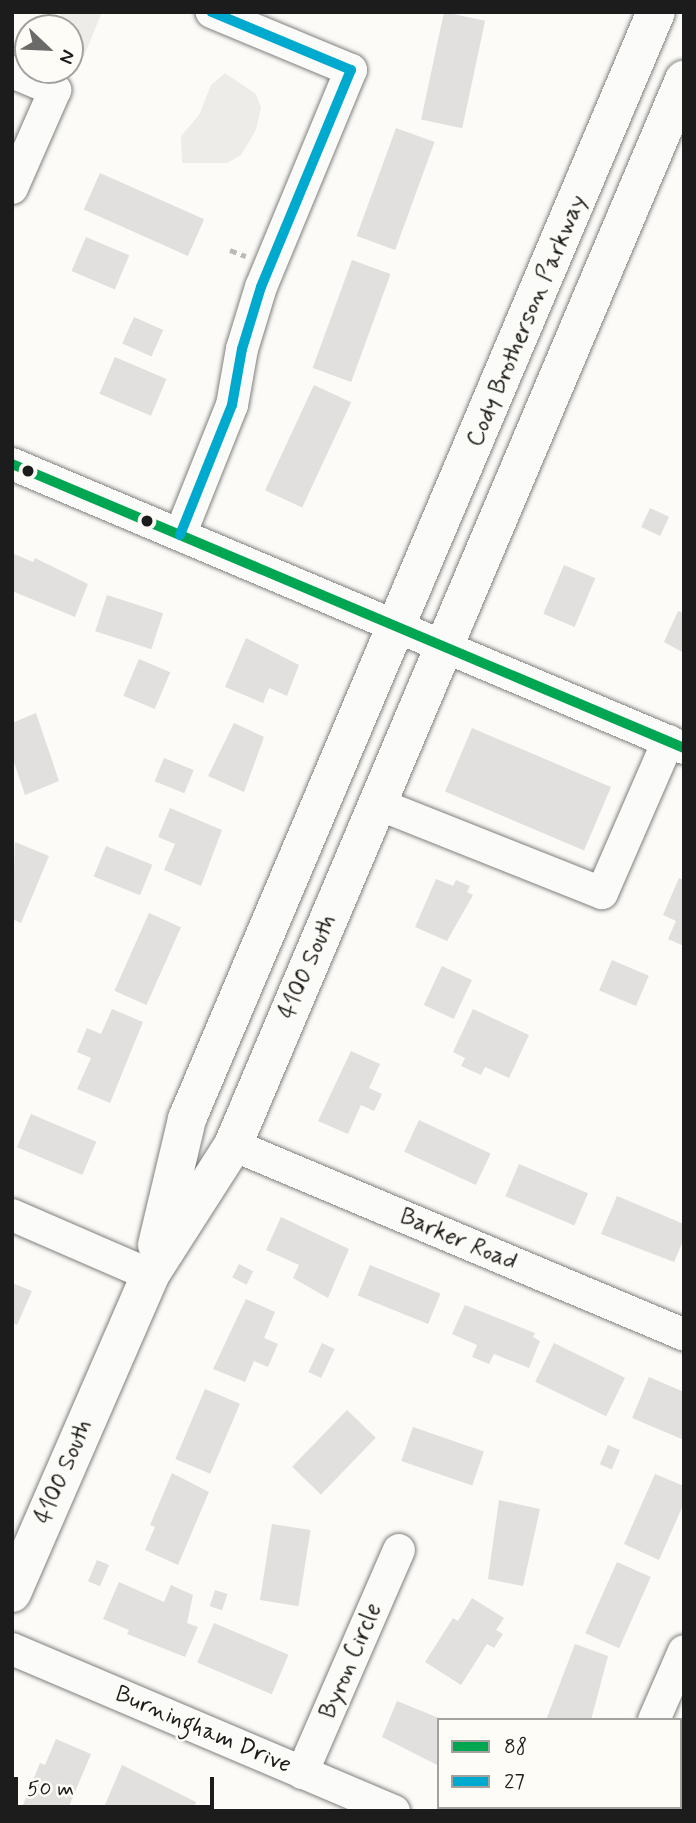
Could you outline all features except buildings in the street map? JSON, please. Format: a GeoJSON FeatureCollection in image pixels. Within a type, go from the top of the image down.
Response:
{"type":"FeatureCollection","features":[{"type":"Feature","properties":{"kind":"main road","name":"Cody Brotherson Parkway"},"geometry":{"type":"LineString","coordinates":[[399,629],[656,12]]}},
{"type":"Feature","properties":{"kind":"main road"},"geometry":{"type":"LineString","coordinates":[[446,649],[684,80]]}},
{"type":"Feature","properties":{"kind":"main road","name":"4100 South"},"geometry":{"type":"LineString","coordinates":[[150,1275],[187,1119],[399,629]]}},
{"type":"Feature","properties":{"kind":"main road","name":"4100 South"},"geometry":{"type":"LineString","coordinates":[[12,1593],[150,1275],[233,1145],[446,649]]}},
{"type":"Feature","properties":{"kind":"street"},"geometry":{"type":"LineString","coordinates":[[180,535],[232,405],[242,349],[261,287],[351,70],[212,12]]}},
{"type":"Feature","properties":{"kind":"street"},"geometry":{"type":"LineString","coordinates":[[12,72],[55,90],[12,188]]}},
{"type":"Feature","properties":{"kind":"street"},"geometry":{"type":"LineString","coordinates":[[12,464],[676,745],[601,893],[378,804]]}},
{"type":"Feature","properties":{"kind":"street","name":"Barker Road"},"geometry":{"type":"LineString","coordinates":[[233,1145],[684,1335]]}},
{"type":"Feature","properties":{"kind":"street"},"geometry":{"type":"LineString","coordinates":[[12,1215],[150,1275]]}},
{"type":"Feature","properties":{"kind":"street","name":"Byron Circle"},"geometry":{"type":"LineString","coordinates":[[302,1773],[399,1550]]}},
{"type":"Feature","properties":{"kind":"street","name":"Burningham Drive"},"geometry":{"type":"LineString","coordinates":[[12,1649],[394,1811]]}},
{"type":"Feature","properties":{"kind":"street"},"geometry":{"type":"LineString","coordinates":[[655,1718],[684,1651]]}},
{"type":"Feature","properties":{"kind":"shaded area"},"geometry":{"type":"Polygon","coordinates":[[[102,12],[84,56],[84,14],[61,14],[102,12]]]}},
{"type":"Feature","properties":{"kind":"shaded area"},"geometry":{"type":"Polygon","coordinates":[[[225,73],[256,94],[261,108],[256,130],[241,155],[227,163],[182,163],[181,136],[199,115],[211,85],[225,73]]]}},
{"type":"Feature","properties":{"kind":"transit line","name":"27"},"geometry":{"type":"LineString","coordinates":[[180,535],[232,405],[242,349],[261,287],[351,70],[212,12]]}},
{"type":"Feature","properties":{"kind":"transit line","name":"88"},"geometry":{"type":"LineString","coordinates":[[12,464],[684,748]]}}]}
